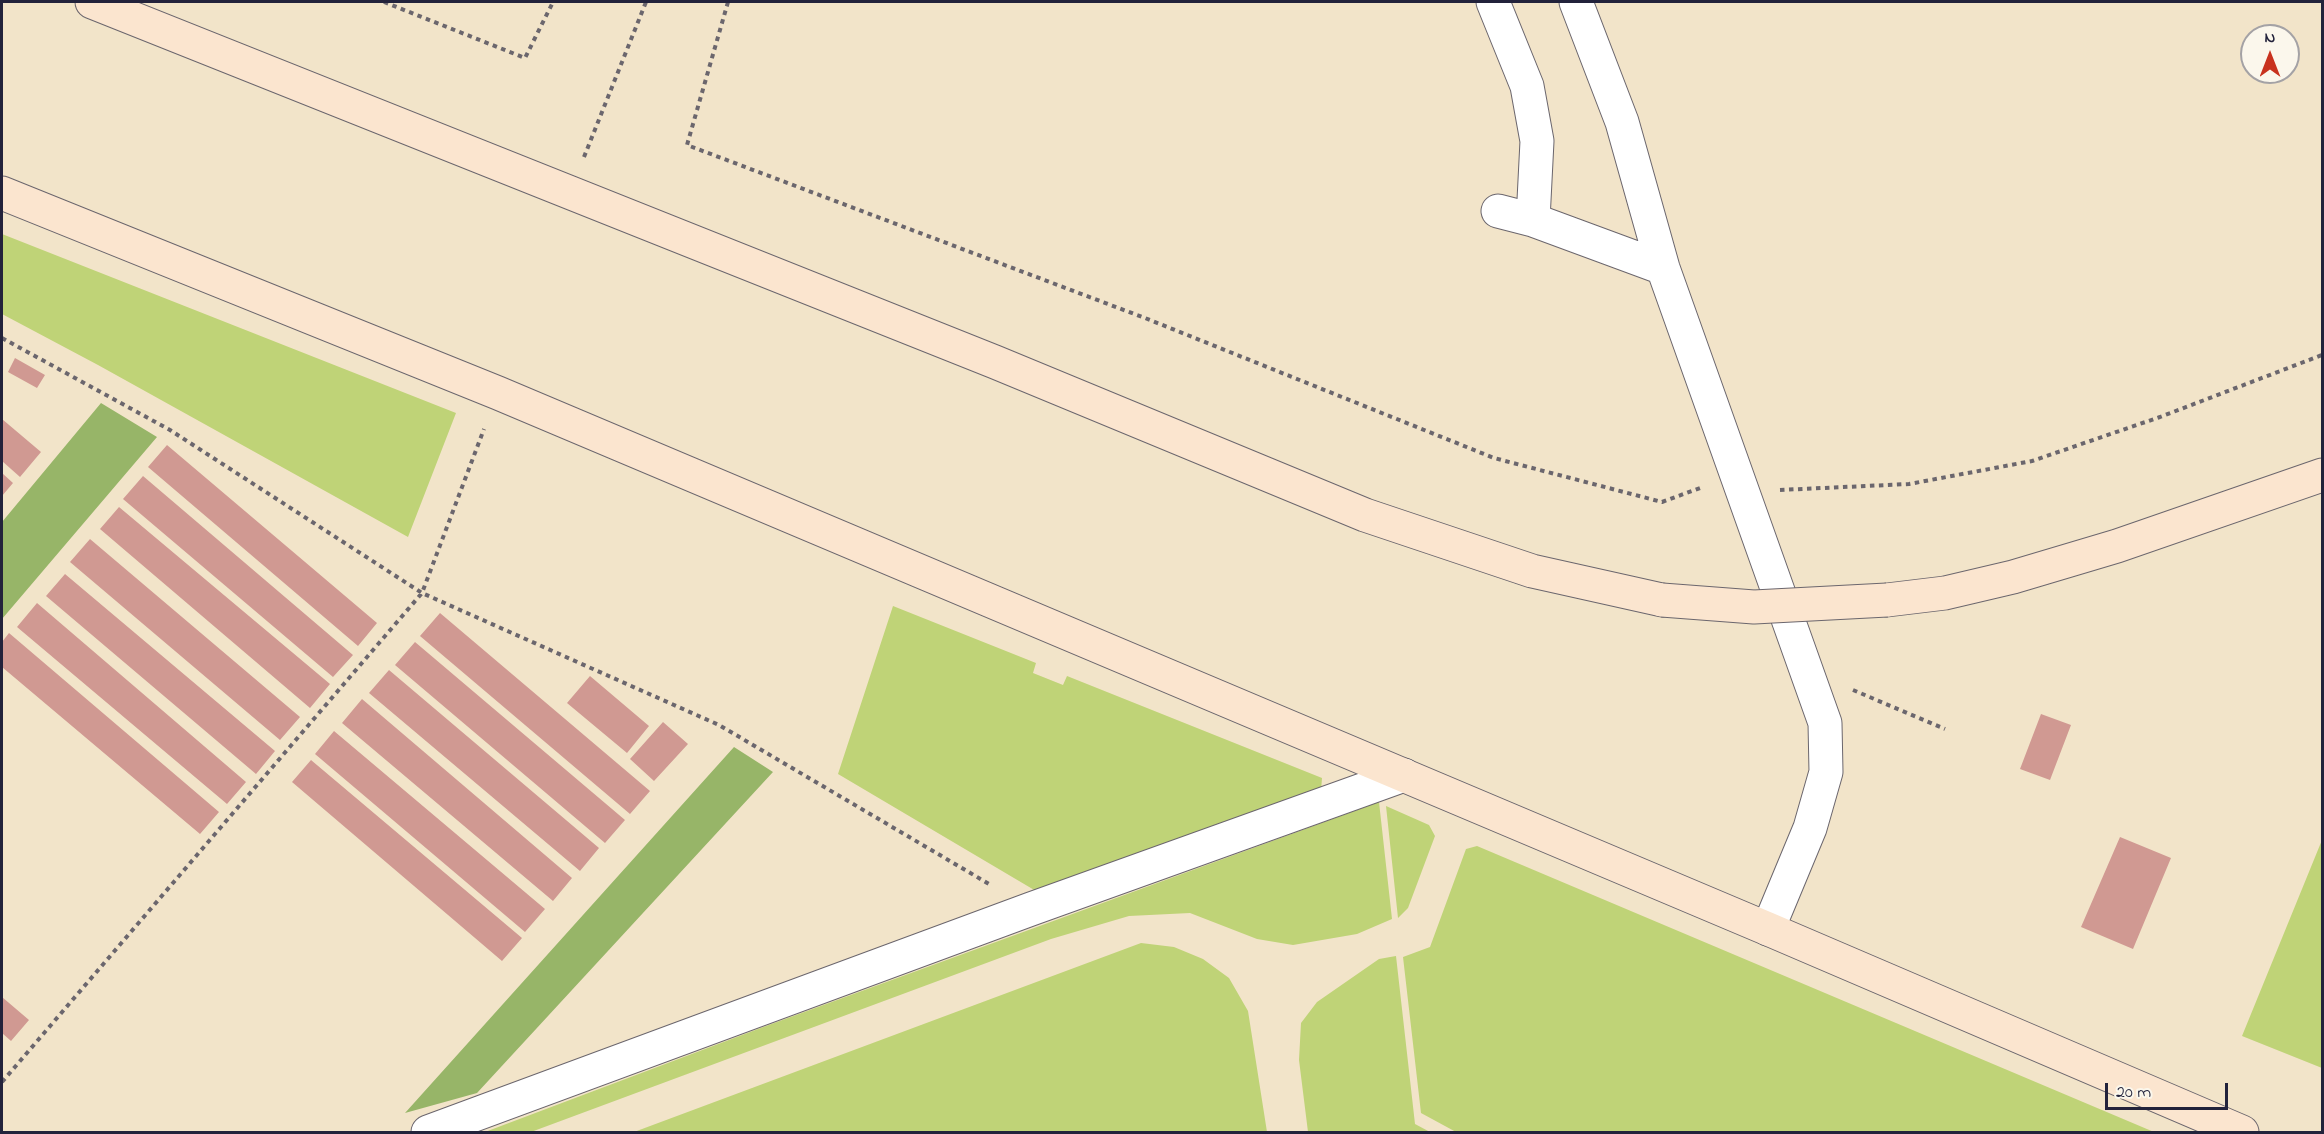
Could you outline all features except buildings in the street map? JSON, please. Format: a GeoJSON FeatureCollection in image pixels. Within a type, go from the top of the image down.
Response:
{"type":"FeatureCollection","features":[{"type":"Feature","properties":{"kind":"street"},"geometry":{"type":"LineString","coordinates":[[92,2],[994,362],[1365,515],[1532,571],[1662,600],[1754,607],[1887,600],[1945,592],[2013,577],[2117,546],[2322,475]]}},
{"type":"Feature","properties":{"kind":"street"},"geometry":{"type":"LineString","coordinates":[[1493,2],[1527,86],[1537,141],[1533,220]]}},
{"type":"Feature","properties":{"kind":"street"},"geometry":{"type":"LineString","coordinates":[[1576,2],[1622,122],[1663,268],[1824,723],[1826,772],[1810,828],[1768,929]]}},
{"type":"Feature","properties":{"kind":"street"},"geometry":{"type":"LineString","coordinates":[[2,193],[498,393],[1768,929],[2242,1132]]}},
{"type":"Feature","properties":{"kind":"street"},"geometry":{"type":"LineString","coordinates":[[1498,211],[1533,220],[1663,268]]}},
{"type":"Feature","properties":{"kind":"street"},"geometry":{"type":"LineString","coordinates":[[428,1132],[1030,909],[1404,775]]}},
{"type":"Feature","properties":{"kind":"path"},"geometry":{"type":"LineString","coordinates":[[384,2],[525,58],[553,2]]}},
{"type":"Feature","properties":{"kind":"path"},"geometry":{"type":"LineString","coordinates":[[570,192],[646,2]]}},
{"type":"Feature","properties":{"kind":"path"},"geometry":{"type":"LineString","coordinates":[[728,2],[687,145],[1145,318],[1494,459],[1662,502],[1741,487],[1774,490],[1910,484],[2032,461],[2160,417],[2322,355]]}},
{"type":"Feature","properties":{"kind":"path"},"geometry":{"type":"LineString","coordinates":[[2,338],[170,430],[422,593],[719,725],[1030,909]]}},
{"type":"Feature","properties":{"kind":"path"},"geometry":{"type":"LineString","coordinates":[[2,1082],[422,593],[498,393]]}},
{"type":"Feature","properties":{"kind":"path"},"geometry":{"type":"LineString","coordinates":[[1805,669],[1945,729]]}},
{"type":"Feature","properties":{"kind":"green space"},"geometry":{"type":"Polygon","coordinates":[[[2,234],[456,413],[408,537],[2,314],[2,234]]]}},
{"type":"Feature","properties":{"kind":"green space"},"geometry":{"type":"Polygon","coordinates":[[[101,403],[157,437],[2,619],[2,522],[101,403]]]}},
{"type":"Feature","properties":{"kind":"green space"},"geometry":{"type":"Polygon","coordinates":[[[893,606],[1036,663],[1033,673],[1063,685],[1067,676],[1322,778],[1321,791],[1041,894],[838,774],[893,606]]]}},
{"type":"Feature","properties":{"kind":"green space"},"geometry":{"type":"Polygon","coordinates":[[[734,747],[773,772],[477,1093],[405,1113],[734,747]]]}},
{"type":"Feature","properties":{"kind":"green space"},"geometry":{"type":"Polygon","coordinates":[[[1379,802],[1392,919],[1357,934],[1293,945],[1257,939],[1190,913],[1129,916],[1051,939],[531,1132],[485,1132],[766,1026],[1379,802]]]}},
{"type":"Feature","properties":{"kind":"green space"},"geometry":{"type":"Polygon","coordinates":[[[1386,806],[1429,825],[1435,836],[1408,908],[1398,918],[1386,806]]]}},
{"type":"Feature","properties":{"kind":"green space"},"geometry":{"type":"Polygon","coordinates":[[[2322,840],[2322,1068],[2242,1036],[2322,840]]]}},
{"type":"Feature","properties":{"kind":"green space"},"geometry":{"type":"Polygon","coordinates":[[[1477,846],[2154,1132],[1456,1132],[1421,1113],[1403,957],[1430,947],[1466,849],[1477,846]]]}},
{"type":"Feature","properties":{"kind":"green space"},"geometry":{"type":"Polygon","coordinates":[[[1141,943],[1174,947],[1203,959],[1229,978],[1248,1011],[1267,1132],[634,1132],[1141,943]]]}},
{"type":"Feature","properties":{"kind":"green space"},"geometry":{"type":"Polygon","coordinates":[[[1396,956],[1415,1124],[1430,1132],[1308,1132],[1299,1060],[1301,1023],[1317,1002],[1379,959],[1396,956]]]}}]}
